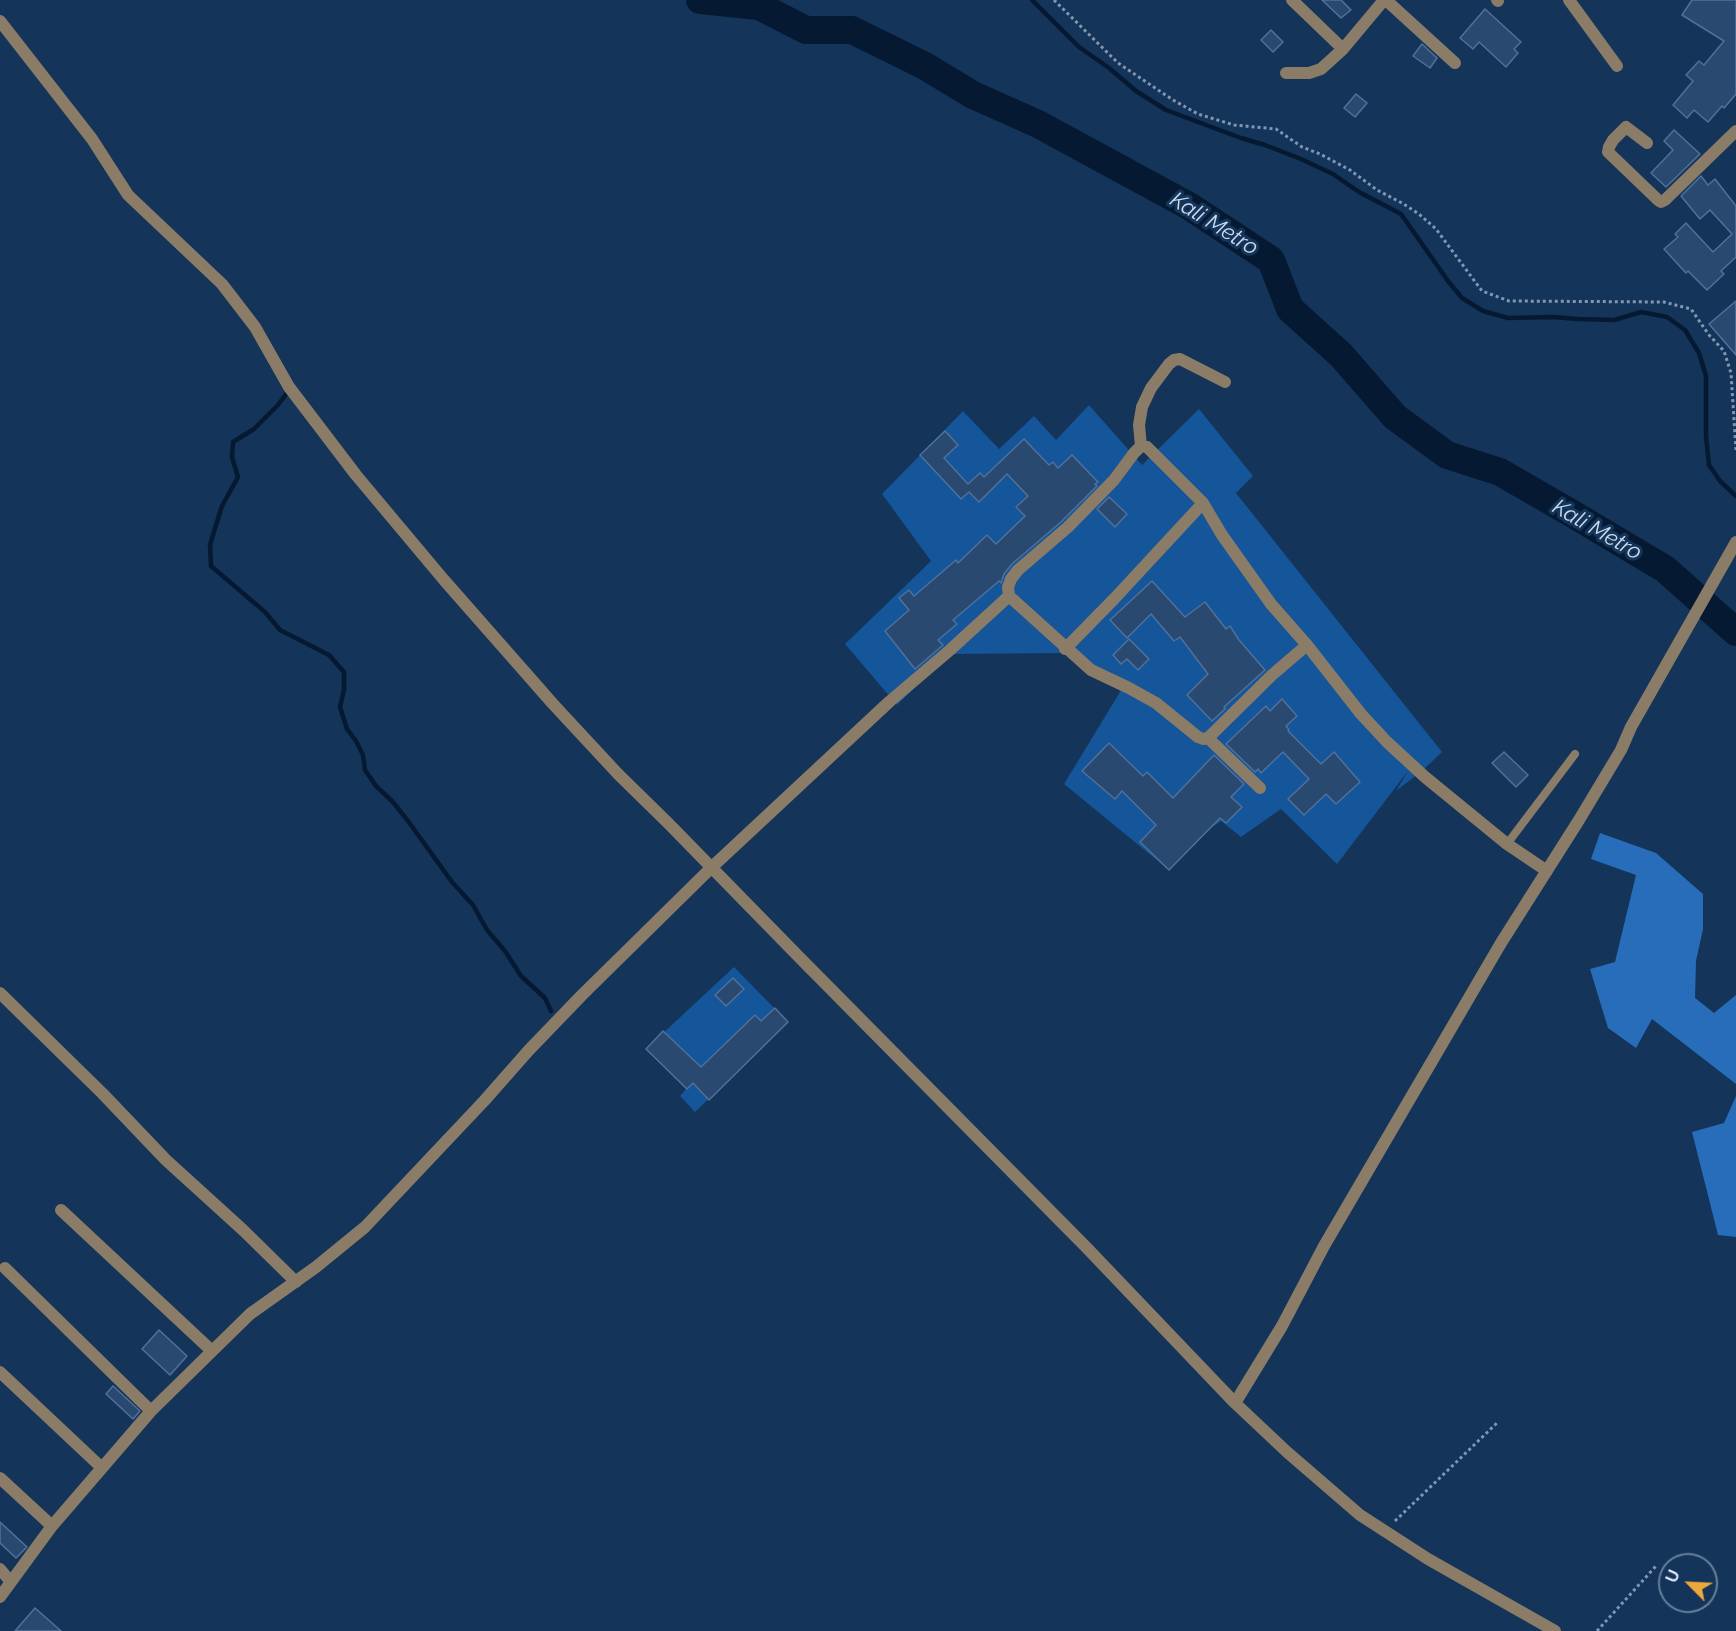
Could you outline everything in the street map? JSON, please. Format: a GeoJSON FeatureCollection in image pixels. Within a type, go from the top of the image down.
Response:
{"type":"FeatureCollection","features":[{"type":"Feature","properties":{"kind":"street"},"geometry":{"type":"LineString","coordinates":[[1292,0],[1343,49]]}},
{"type":"Feature","properties":{"kind":"street"},"geometry":{"type":"LineString","coordinates":[[1286,73],[1309,73],[1321,69],[1343,49],[1385,0],[1455,63]]}},
{"type":"Feature","properties":{"kind":"street"},"geometry":{"type":"LineString","coordinates":[[1569,0],[1617,66]]}},
{"type":"Feature","properties":{"kind":"street"},"geometry":{"type":"LineString","coordinates":[[0,21],[92,139],[128,195],[222,284],[255,327],[289,387],[356,475],[444,580],[618,774],[1086,1247],[1235,1403],[1287,1452],[1360,1515],[1428,1559],[1555,1631]]}},
{"type":"Feature","properties":{"kind":"street"},"geometry":{"type":"LineString","coordinates":[[1647,143],[1626,127],[1613,140],[1608,152],[1661,202],[1736,131]]}},
{"type":"Feature","properties":{"kind":"street"},"geometry":{"type":"LineString","coordinates":[[1142,446],[1139,425],[1142,407],[1151,388],[1174,360],[1180,359],[1225,382]]}},
{"type":"Feature","properties":{"kind":"street"},"geometry":{"type":"LineString","coordinates":[[1142,446],[1147,447],[1203,503],[1222,535],[1271,604],[1307,645],[1360,714],[1425,777],[1507,844],[1547,871]]}},
{"type":"Feature","properties":{"kind":"street"},"geometry":{"type":"LineString","coordinates":[[1142,446],[1114,480],[1068,527],[1018,570],[1008,587],[1009,596],[1090,670],[1129,687],[1156,703],[1203,739],[1208,738],[1272,675],[1307,645]]}},
{"type":"Feature","properties":{"kind":"street"},"geometry":{"type":"LineString","coordinates":[[1065,649],[1203,503]]}},
{"type":"Feature","properties":{"kind":"street"},"geometry":{"type":"LineString","coordinates":[[1235,1403],[1282,1326],[1324,1246],[1501,943],[1620,750],[1736,542]]}},
{"type":"Feature","properties":{"kind":"street"},"geometry":{"type":"LineString","coordinates":[[0,1597],[52,1526],[151,1411],[250,1314],[296,1282],[365,1227],[582,995],[712,867],[889,702],[1009,596]]}},
{"type":"Feature","properties":{"kind":"street"},"geometry":{"type":"LineString","coordinates":[[1208,738],[1260,788]]}},
{"type":"Feature","properties":{"kind":"street"},"geometry":{"type":"LineString","coordinates":[[0,993],[166,1160],[296,1282]]}},
{"type":"Feature","properties":{"kind":"street"},"geometry":{"type":"LineString","coordinates":[[61,1210],[212,1351]]}},
{"type":"Feature","properties":{"kind":"street"},"geometry":{"type":"LineString","coordinates":[[5,1268],[151,1411]]}},
{"type":"Feature","properties":{"kind":"street"},"geometry":{"type":"LineString","coordinates":[[0,1372],[101,1467]]}},
{"type":"Feature","properties":{"kind":"street"},"geometry":{"type":"LineString","coordinates":[[0,1478],[52,1526]]}},
{"type":"Feature","properties":{"kind":"street"},"geometry":{"type":"LineString","coordinates":[[0,1569],[10,1581]]}},
{"type":"Feature","properties":{"kind":"lane"},"geometry":{"type":"LineString","coordinates":[[1507,844],[1575,754]]}},
{"type":"Feature","properties":{"kind":"path"},"geometry":{"type":"LineString","coordinates":[[1054,0],[1118,63],[1173,100],[1198,114],[1234,125],[1276,129],[1302,147],[1350,170],[1377,190],[1419,214],[1436,229],[1482,291],[1509,301],[1664,302],[1691,309],[1709,335],[1724,351],[1731,373],[1736,450]]}},
{"type":"Feature","properties":{"kind":"path"},"geometry":{"type":"LineString","coordinates":[[1393,1522],[1498,1422]]}},
{"type":"Feature","properties":{"kind":"path"},"geometry":{"type":"LineString","coordinates":[[1597,1631],[1656,1566]]}},
{"type":"Feature","properties":{"kind":"shaded area"},"geometry":{"type":"Polygon","coordinates":[[[1089,405],[1142,465],[1199,409],[1253,476],[1236,493],[1442,752],[1396,791],[1408,771],[1337,864],[1281,809],[1241,837],[1221,821],[1207,831],[1169,870],[1064,784],[1123,687],[1063,653],[949,654],[897,705],[845,644],[931,561],[882,494],[963,411],[999,449],[1034,416],[1056,440],[1089,405]]]}},
{"type":"Feature","properties":{"kind":"shaded area"},"geometry":{"type":"Polygon","coordinates":[[[1600,833],[1656,853],[1703,894],[1703,929],[1696,961],[1695,998],[1714,1013],[1736,995],[1736,1084],[1652,1019],[1636,1048],[1608,1028],[1590,969],[1615,962],[1636,875],[1591,859],[1600,833]]]}},
{"type":"Feature","properties":{"kind":"shaded area"},"geometry":{"type":"Polygon","coordinates":[[[734,967],[788,1022],[695,1112],[680,1096],[686,1089],[646,1049],[734,967]]]}},
{"type":"Feature","properties":{"kind":"shaded area"},"geometry":{"type":"Polygon","coordinates":[[[1736,1096],[1736,1237],[1718,1235],[1692,1132],[1724,1123],[1736,1096]]]}},
{"type":"Feature","properties":{"kind":"building"},"geometry":{"type":"Polygon","coordinates":[[[1322,0],[1341,0],[1351,10],[1341,18],[1322,0]]]}},
{"type":"Feature","properties":{"kind":"building"},"geometry":{"type":"Polygon","coordinates":[[[1692,0],[1736,0],[1736,94],[1708,122],[1694,110],[1687,118],[1673,105],[1693,81],[1686,75],[1699,61],[1704,65],[1724,41],[1682,15],[1692,0]]]}},
{"type":"Feature","properties":{"kind":"building"},"geometry":{"type":"Polygon","coordinates":[[[1485,9],[1521,42],[1514,49],[1518,53],[1506,67],[1479,42],[1473,49],[1460,38],[1485,9]]]}},
{"type":"Feature","properties":{"kind":"building"},"geometry":{"type":"Polygon","coordinates":[[[1271,30],[1283,42],[1273,52],[1261,40],[1271,30]]]}},
{"type":"Feature","properties":{"kind":"building"},"geometry":{"type":"Polygon","coordinates":[[[1422,44],[1437,58],[1430,68],[1413,56],[1422,44]]]}},
{"type":"Feature","properties":{"kind":"building"},"geometry":{"type":"Polygon","coordinates":[[[1356,94],[1367,103],[1355,117],[1344,108],[1356,94]]]}},
{"type":"Feature","properties":{"kind":"building"},"geometry":{"type":"Polygon","coordinates":[[[1674,130],[1700,154],[1666,187],[1651,173],[1673,150],[1664,141],[1674,130]]]}},
{"type":"Feature","properties":{"kind":"building"},"geometry":{"type":"Polygon","coordinates":[[[1701,176],[1708,185],[1715,179],[1736,206],[1736,257],[1721,271],[1724,274],[1707,290],[1688,271],[1686,273],[1664,249],[1678,237],[1675,234],[1686,223],[1713,252],[1732,234],[1710,210],[1700,219],[1681,196],[1701,176]]]}},
{"type":"Feature","properties":{"kind":"building"},"geometry":{"type":"Polygon","coordinates":[[[1736,301],[1736,355],[1709,324],[1736,301]]]}},
{"type":"Feature","properties":{"kind":"building"},"geometry":{"type":"Polygon","coordinates":[[[945,431],[958,445],[944,458],[968,484],[980,473],[984,477],[1024,439],[1049,465],[1053,462],[1058,468],[1072,455],[1098,482],[1095,484],[1097,486],[1062,521],[1012,564],[1004,574],[1001,583],[999,581],[953,620],[957,624],[938,640],[943,645],[915,669],[885,631],[909,610],[899,598],[909,590],[914,596],[956,560],[958,563],[987,535],[996,544],[1025,516],[1016,507],[1028,496],[1007,474],[979,502],[969,492],[961,499],[920,455],[945,431]]]}},
{"type":"Feature","properties":{"kind":"building"},"geometry":{"type":"Polygon","coordinates":[[[1109,497],[1127,514],[1115,527],[1097,509],[1109,497]]]}},
{"type":"Feature","properties":{"kind":"building"},"geometry":{"type":"Polygon","coordinates":[[[1152,581],[1185,617],[1205,602],[1226,629],[1230,626],[1265,670],[1212,721],[1187,695],[1208,674],[1180,637],[1174,641],[1151,614],[1127,638],[1110,620],[1152,581]]]}},
{"type":"Feature","properties":{"kind":"building"},"geometry":{"type":"Polygon","coordinates":[[[1129,639],[1149,659],[1138,670],[1127,659],[1121,664],[1113,655],[1129,639]]]}},
{"type":"Feature","properties":{"kind":"building"},"geometry":{"type":"Polygon","coordinates":[[[1282,699],[1297,716],[1286,726],[1288,731],[1321,764],[1334,752],[1360,782],[1336,804],[1326,794],[1304,815],[1288,799],[1309,779],[1283,752],[1261,773],[1258,769],[1255,772],[1226,744],[1266,706],[1270,711],[1282,699]]]}},
{"type":"Feature","properties":{"kind":"building"},"geometry":{"type":"Polygon","coordinates":[[[1109,743],[1143,776],[1147,772],[1173,798],[1214,755],[1244,784],[1231,797],[1242,807],[1226,823],[1220,818],[1169,870],[1140,842],[1156,825],[1122,791],[1115,799],[1082,771],[1109,743]]]}},
{"type":"Feature","properties":{"kind":"building"},"geometry":{"type":"Polygon","coordinates":[[[1504,752],[1528,775],[1516,787],[1492,763],[1504,752]]]}},
{"type":"Feature","properties":{"kind":"building"},"geometry":{"type":"Polygon","coordinates":[[[733,978],[744,989],[726,1006],[715,995],[733,978]]]}},
{"type":"Feature","properties":{"kind":"building"},"geometry":{"type":"Polygon","coordinates":[[[775,1008],[788,1022],[709,1100],[693,1083],[687,1089],[646,1049],[663,1031],[701,1067],[755,1015],[761,1021],[775,1008]]]}},
{"type":"Feature","properties":{"kind":"building"},"geometry":{"type":"Polygon","coordinates":[[[159,1330],[187,1356],[170,1375],[142,1349],[159,1330]]]}},
{"type":"Feature","properties":{"kind":"building"},"geometry":{"type":"Polygon","coordinates":[[[113,1386],[140,1411],[133,1419],[106,1394],[113,1386]]]}},
{"type":"Feature","properties":{"kind":"building"},"geometry":{"type":"Polygon","coordinates":[[[0,1522],[27,1547],[16,1558],[0,1543],[0,1522]]]}},
{"type":"Feature","properties":{"kind":"building"},"geometry":{"type":"Polygon","coordinates":[[[35,1608],[61,1631],[15,1631],[35,1608]]]}},
{"type":"Feature","properties":{"kind":"waterway","name":"Kali Metro"},"geometry":{"type":"LineString","coordinates":[[700,0],[759,6],[806,30],[852,30],[925,66],[973,95],[1038,124],[1189,206],[1271,260],[1290,309],[1341,355],[1395,417],[1447,455],[1500,472],[1665,569],[1736,632]]}},
{"type":"Feature","properties":{"kind":"waterway"},"geometry":{"type":"LineString","coordinates":[[1032,0],[1079,47],[1136,91],[1166,110],[1301,159],[1333,174],[1359,192],[1401,214],[1462,298],[1483,311],[1508,318],[1553,317],[1614,320],[1641,312],[1667,317],[1685,330],[1699,353],[1706,376],[1706,436],[1709,465],[1720,481],[1736,496]]}},
{"type":"Feature","properties":{"kind":"waterway"},"geometry":{"type":"LineString","coordinates":[[289,390],[278,405],[254,429],[233,442],[232,457],[238,477],[222,506],[216,525],[210,545],[211,566],[265,612],[280,630],[329,655],[344,672],[344,690],[340,707],[347,729],[363,755],[365,770],[376,786],[408,821],[452,882],[473,905],[487,930],[505,951],[521,976],[545,998],[551,1011]]}}]}
